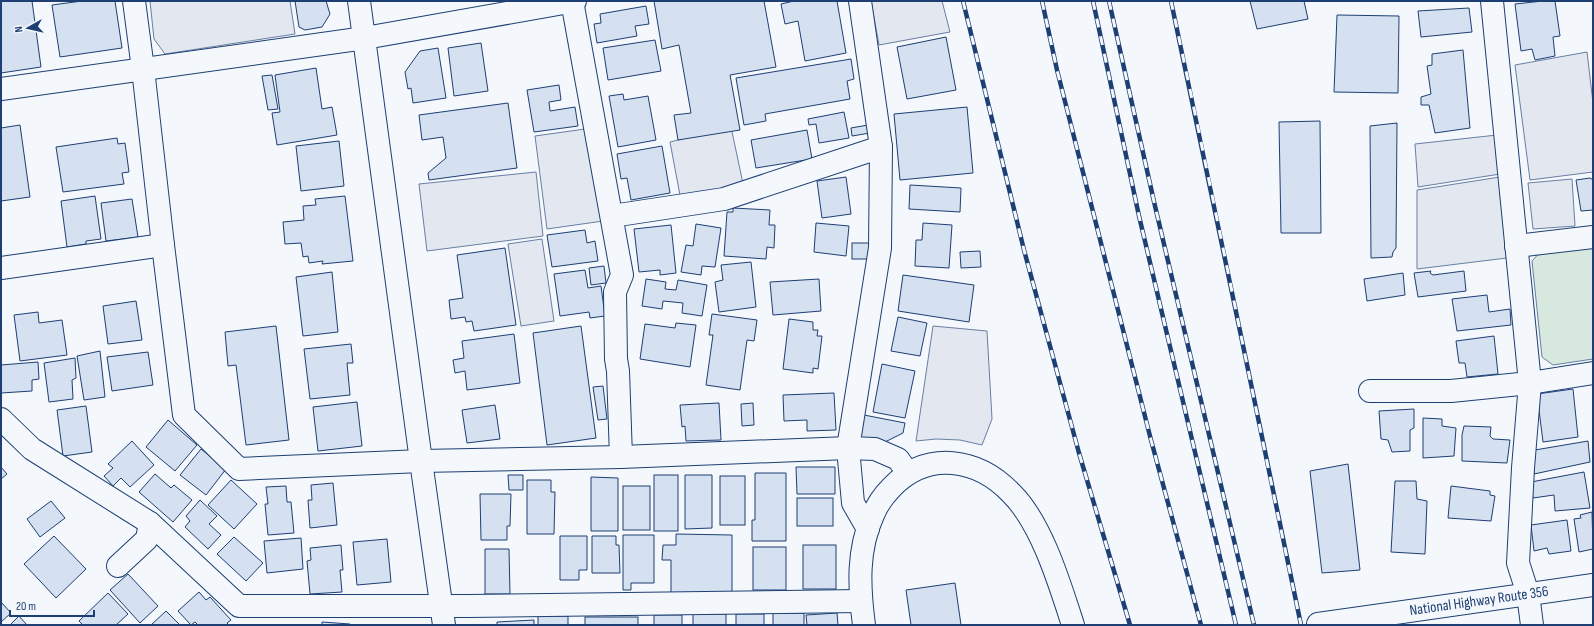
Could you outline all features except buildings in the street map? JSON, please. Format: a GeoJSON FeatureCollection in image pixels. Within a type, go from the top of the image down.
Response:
{"type":"FeatureCollection","features":[{"type":"Feature","properties":{"kind":"main road"},"geometry":{"type":"LineString","coordinates":[[134,1],[162,245],[184,415],[240,469],[421,461],[621,457],[848,448],[875,449],[898,459],[908,473]]}},
{"type":"Feature","properties":{"kind":"main road"},"geometry":{"type":"LineString","coordinates":[[359,1],[443,616]]}},
{"type":"Feature","properties":{"kind":"main road"},"geometry":{"type":"LineString","coordinates":[[1,89],[365,38],[573,1],[622,275],[615,292],[616,358],[618,371],[621,457]]}},
{"type":"Feature","properties":{"kind":"main road"},"geometry":{"type":"LineString","coordinates":[[860,1],[881,147],[880,248],[848,448],[853,503],[868,529]]}},
{"type":"Feature","properties":{"kind":"main road"},"geometry":{"type":"LineString","coordinates":[[1492,1],[1530,383],[1523,468],[1518,563],[1528,594],[1532,625]]}},
{"type":"Feature","properties":{"kind":"main road"},"geometry":{"type":"LineString","coordinates":[[612,216],[724,199],[881,147]]}},
{"type":"Feature","properties":{"kind":"main road"},"geometry":{"type":"LineString","coordinates":[[1516,246],[1593,237]]}},
{"type":"Feature","properties":{"kind":"main road"},"geometry":{"type":"LineString","coordinates":[[1,268],[162,245]]}},
{"type":"Feature","properties":{"kind":"main road"},"geometry":{"type":"LineString","coordinates":[[1370,391],[1451,392],[1530,383],[1593,373]]}},
{"type":"Feature","properties":{"kind":"main road"},"geometry":{"type":"LineString","coordinates":[[1,419],[32,450],[150,523],[239,606],[443,616],[861,601]]}},
{"type":"Feature","properties":{"kind":"main road"},"geometry":{"type":"LineString","coordinates":[[864,625],[861,601],[860,564],[863,547],[873,514],[887,492],[908,473],[919,467],[949,462],[983,471],[1000,482],[1013,494],[1033,524],[1046,549],[1070,618]]}},
{"type":"Feature","properties":{"kind":"main road"},"geometry":{"type":"LineString","coordinates":[[118,566],[148,539],[150,523]]}},
{"type":"Feature","properties":{"kind":"main road","name":"National Highway Route 356"},"geometry":{"type":"LineString","coordinates":[[1318,624],[1593,585]]}},
{"type":"Feature","properties":{"kind":"shaded area"},"geometry":{"type":"Polygon","coordinates":[[[150,1],[290,1],[295,34],[165,54],[154,39],[150,1]]]}},
{"type":"Feature","properties":{"kind":"shaded area"},"geometry":{"type":"Polygon","coordinates":[[[871,1],[942,1],[950,32],[879,45],[871,1]]]}},
{"type":"Feature","properties":{"kind":"shaded area"},"geometry":{"type":"Polygon","coordinates":[[[1587,52],[1593,103],[1593,172],[1530,180],[1515,65],[1587,52]]]}},
{"type":"Feature","properties":{"kind":"shaded area"},"geometry":{"type":"Polygon","coordinates":[[[731,127],[745,193],[682,206],[670,142],[731,127]]]}},
{"type":"Feature","properties":{"kind":"shaded area"},"geometry":{"type":"Polygon","coordinates":[[[585,129],[603,221],[547,229],[535,136],[585,129]]]}},
{"type":"Feature","properties":{"kind":"shaded area"},"geometry":{"type":"Polygon","coordinates":[[[1497,135],[1500,174],[1418,187],[1415,144],[1497,135]]]}},
{"type":"Feature","properties":{"kind":"shaded area"},"geometry":{"type":"Polygon","coordinates":[[[536,172],[543,236],[427,251],[419,184],[536,172]]]}},
{"type":"Feature","properties":{"kind":"shaded area"},"geometry":{"type":"Polygon","coordinates":[[[1500,177],[1507,258],[1417,269],[1417,190],[1500,177]]]}},
{"type":"Feature","properties":{"kind":"shaded area"},"geometry":{"type":"Polygon","coordinates":[[[1572,179],[1575,226],[1533,229],[1528,183],[1572,179]]]}},
{"type":"Feature","properties":{"kind":"shaded area"},"geometry":{"type":"Polygon","coordinates":[[[542,239],[554,321],[521,326],[508,244],[542,239]]]}},
{"type":"Feature","properties":{"kind":"shaded area"},"geometry":{"type":"Polygon","coordinates":[[[1593,244],[1593,359],[1553,365],[1542,357],[1532,261],[1542,250],[1593,244]]]}},
{"type":"Feature","properties":{"kind":"shaded area"},"geometry":{"type":"Polygon","coordinates":[[[933,326],[987,331],[992,419],[982,445],[960,440],[936,439],[916,441],[933,326]]]}},
{"type":"Feature","properties":{"kind":"railway"},"geometry":{"type":"LineString","coordinates":[[963,1],[1024,250],[1079,453],[1130,625]]}},
{"type":"Feature","properties":{"kind":"railway"},"geometry":{"type":"LineString","coordinates":[[1042,1],[1057,70],[1151,440],[1201,625]]}},
{"type":"Feature","properties":{"kind":"railway"},"geometry":{"type":"LineString","coordinates":[[1093,1],[1139,216],[1236,625]]}},
{"type":"Feature","properties":{"kind":"railway"},"geometry":{"type":"LineString","coordinates":[[1109,1],[1155,206],[1254,625]]}},
{"type":"Feature","properties":{"kind":"railway"},"geometry":{"type":"LineString","coordinates":[[1171,1],[1301,625]]}}]}
